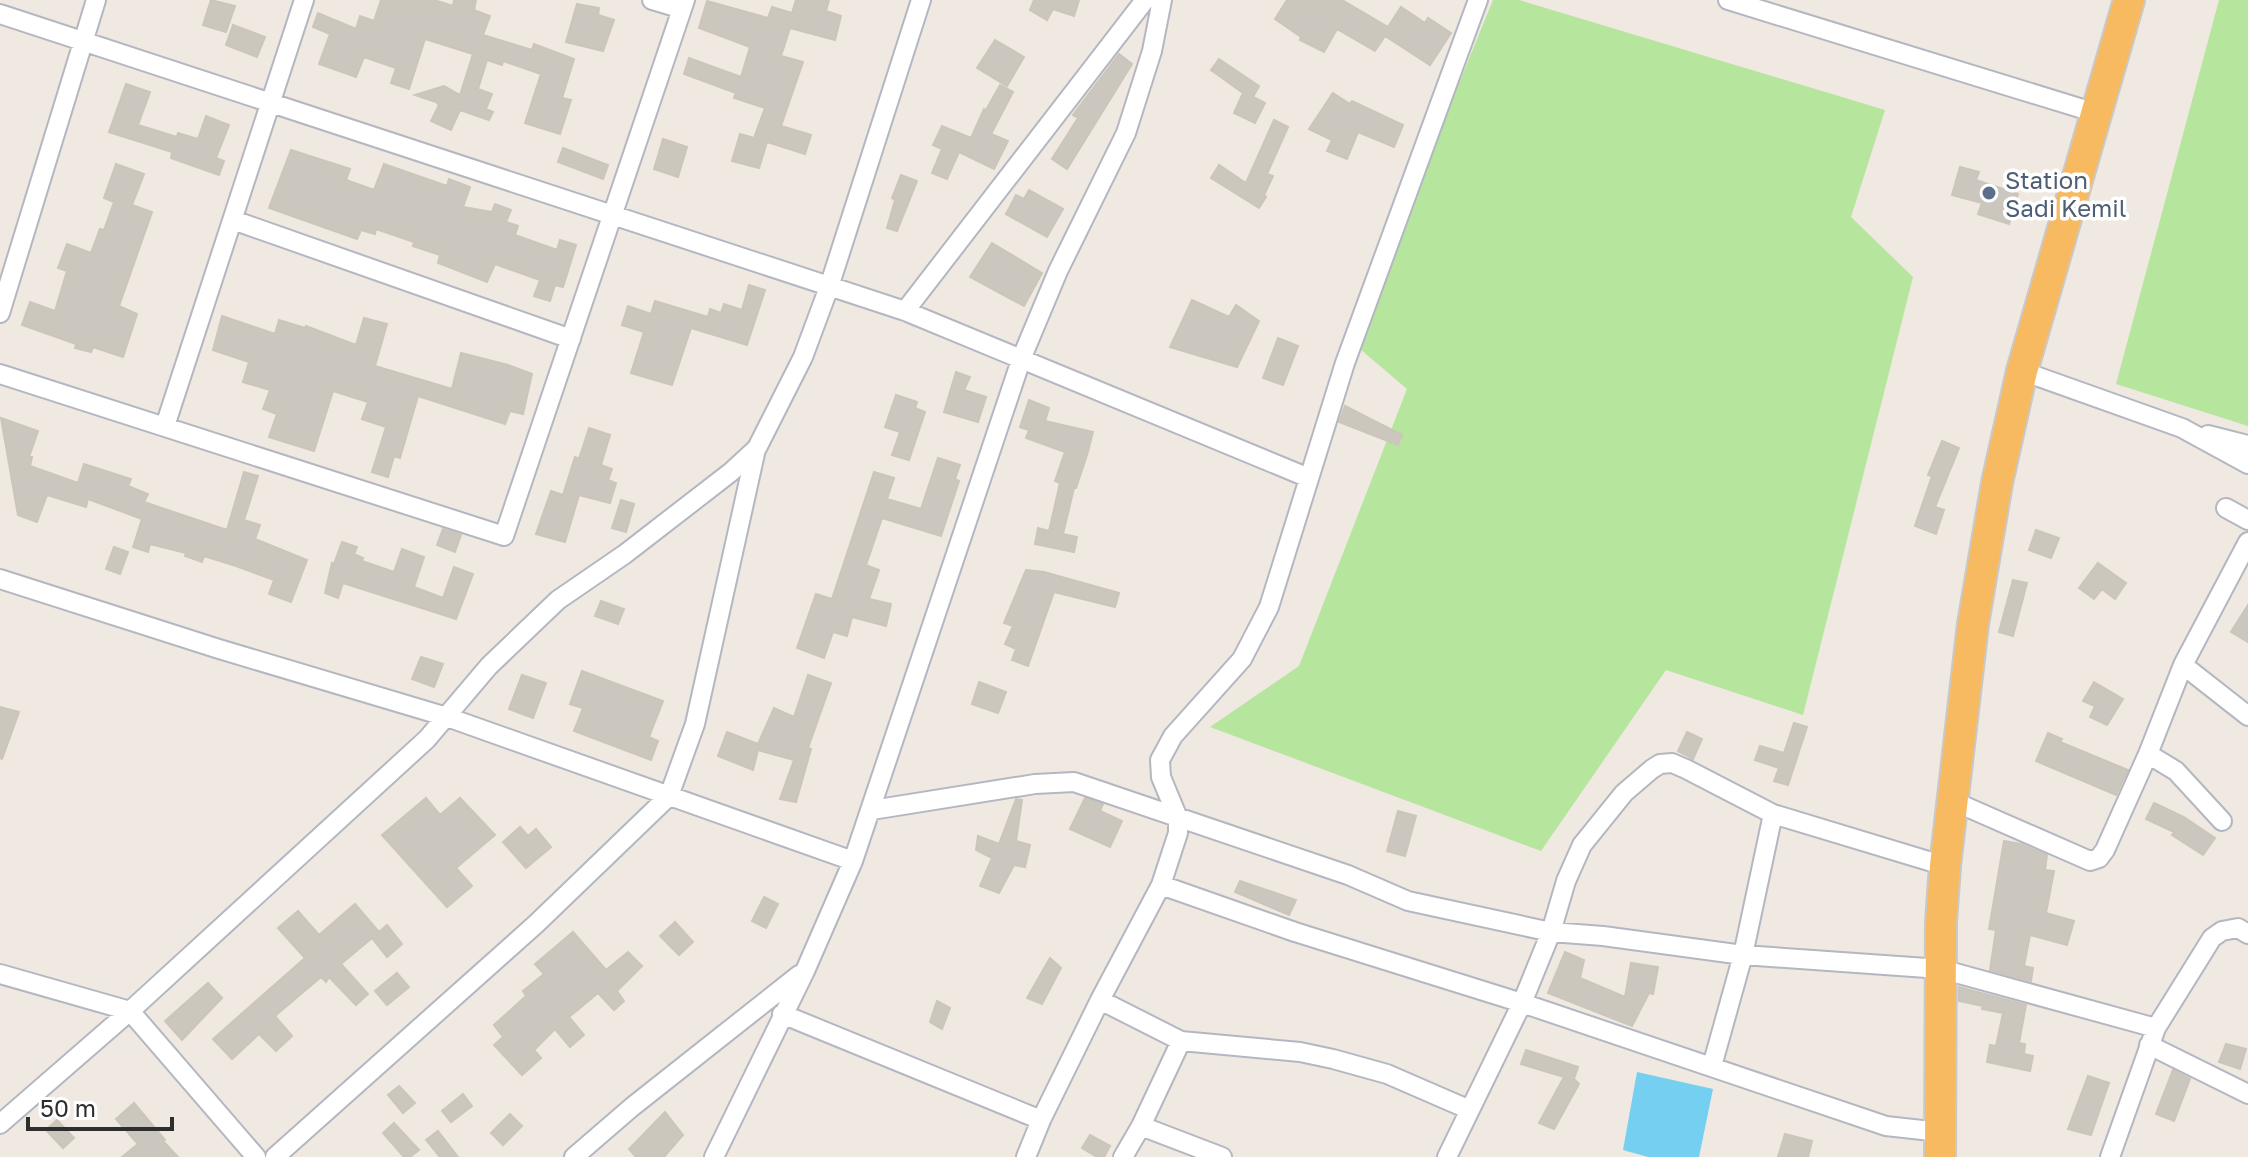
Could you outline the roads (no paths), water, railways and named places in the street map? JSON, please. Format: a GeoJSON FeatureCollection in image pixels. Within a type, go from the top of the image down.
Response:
{"type":"FeatureCollection","features":[{"type":"Feature","properties":{"kind":"highway"},"geometry":{"type":"LineString","coordinates":[[1940,1144],[1945,866],[1973,624],[1997,483],[2022,371],[2129,0]]}},
{"type":"Feature","properties":{"kind":"street"},"geometry":{"type":"LineString","coordinates":[[0,313],[96,0]]}},
{"type":"Feature","properties":{"kind":"street"},"geometry":{"type":"LineString","coordinates":[[165,426],[304,0]]}},
{"type":"Feature","properties":{"kind":"street"},"geometry":{"type":"LineString","coordinates":[[0,374],[504,536],[684,5],[652,0]]}},
{"type":"Feature","properties":{"kind":"street"},"geometry":{"type":"LineString","coordinates":[[275,1157],[536,924],[669,796],[695,724],[757,448],[803,357],[829,287],[921,0]]}},
{"type":"Feature","properties":{"kind":"street"},"geometry":{"type":"LineString","coordinates":[[905,311],[1145,0]]}},
{"type":"Feature","properties":{"kind":"street"},"geometry":{"type":"LineString","coordinates":[[714,1157],[805,971],[853,861],[1022,357],[1058,271],[1126,133],[1152,51],[1162,0]]}},
{"type":"Feature","properties":{"kind":"street"},"geometry":{"type":"LineString","coordinates":[[1026,1157],[1100,1000],[1161,885],[1178,833],[1178,818],[1161,777],[1160,760],[1173,736],[1242,659],[1269,607],[1345,363],[1478,0]]}},
{"type":"Feature","properties":{"kind":"street"},"geometry":{"type":"LineString","coordinates":[[1728,0],[1768,6],[2096,113]]}},
{"type":"Feature","properties":{"kind":"street"},"geometry":{"type":"LineString","coordinates":[[0,14],[905,311],[1309,478]]}},
{"type":"Feature","properties":{"kind":"street"},"geometry":{"type":"LineString","coordinates":[[233,220],[571,339]]}},
{"type":"Feature","properties":{"kind":"street"},"geometry":{"type":"LineString","coordinates":[[2022,371],[2182,428],[2248,445]]}},
{"type":"Feature","properties":{"kind":"street"},"geometry":{"type":"LineString","coordinates":[[2182,428],[2248,464]]}},
{"type":"Feature","properties":{"kind":"street"},"geometry":{"type":"LineString","coordinates":[[0,1124],[130,1011],[427,739],[489,666],[558,600],[625,554],[745,461],[757,448]]}},
{"type":"Feature","properties":{"kind":"street"},"geometry":{"type":"LineString","coordinates":[[2226,508],[2248,520]]}},
{"type":"Feature","properties":{"kind":"street"},"geometry":{"type":"LineString","coordinates":[[1953,801],[2090,861],[2099,858],[2148,754],[2183,665],[2248,542]]}},
{"type":"Feature","properties":{"kind":"street"},"geometry":{"type":"LineString","coordinates":[[0,579],[204,645],[447,717],[853,861]]}},
{"type":"Feature","properties":{"kind":"street"},"geometry":{"type":"LineString","coordinates":[[2183,665],[2248,716]]}},
{"type":"Feature","properties":{"kind":"street"},"geometry":{"type":"LineString","coordinates":[[2148,754],[2176,771],[2222,821]]}},
{"type":"Feature","properties":{"kind":"street"},"geometry":{"type":"LineString","coordinates":[[1447,1157],[1522,1003],[1582,845],[1624,793],[1660,764],[1672,763],[1686,769],[1773,814],[1945,866]]}},
{"type":"Feature","properties":{"kind":"street"},"geometry":{"type":"LineString","coordinates":[[872,810],[1035,784],[1074,782],[1348,875],[1408,901],[1551,932],[1743,955],[1941,969],[2152,1037],[2248,1094]]}},
{"type":"Feature","properties":{"kind":"street"},"geometry":{"type":"LineString","coordinates":[[1712,1066],[1743,955],[1773,814]]}},
{"type":"Feature","properties":{"kind":"street"},"geometry":{"type":"LineString","coordinates":[[1161,885],[1940,1144]]}},
{"type":"Feature","properties":{"kind":"street"},"geometry":{"type":"LineString","coordinates":[[2110,1157],[2152,1037],[2212,938],[2222,931],[2238,928],[2248,934]]}},
{"type":"Feature","properties":{"kind":"street"},"geometry":{"type":"LineString","coordinates":[[574,1157],[632,1107],[805,971]]}},
{"type":"Feature","properties":{"kind":"street"},"geometry":{"type":"LineString","coordinates":[[0,974],[130,1011],[256,1157]]}},
{"type":"Feature","properties":{"kind":"street"},"geometry":{"type":"LineString","coordinates":[[1100,1000],[1181,1041],[1300,1052],[1333,1059],[1387,1074],[1470,1110]]}},
{"type":"Feature","properties":{"kind":"street"},"geometry":{"type":"LineString","coordinates":[[782,1014],[1041,1120]]}},
{"type":"Feature","properties":{"kind":"street"},"geometry":{"type":"LineString","coordinates":[[1123,1157],[1181,1041]]}},
{"type":"Feature","properties":{"kind":"street"},"geometry":{"type":"LineString","coordinates":[[1141,1126],[1222,1157]]}},
{"type":"Feature","properties":{"kind":"water"},"geometry":{"type":"Polygon","coordinates":[[[1637,1072],[1713,1089],[1699,1157],[1648,1157],[1623,1150],[1637,1072]]]}},
{"type":"Feature","properties":{"kind":"place","name":"Station Sadi Kemil"},"geometry":{"type":"Point","coordinates":[1989,193]}}]}
